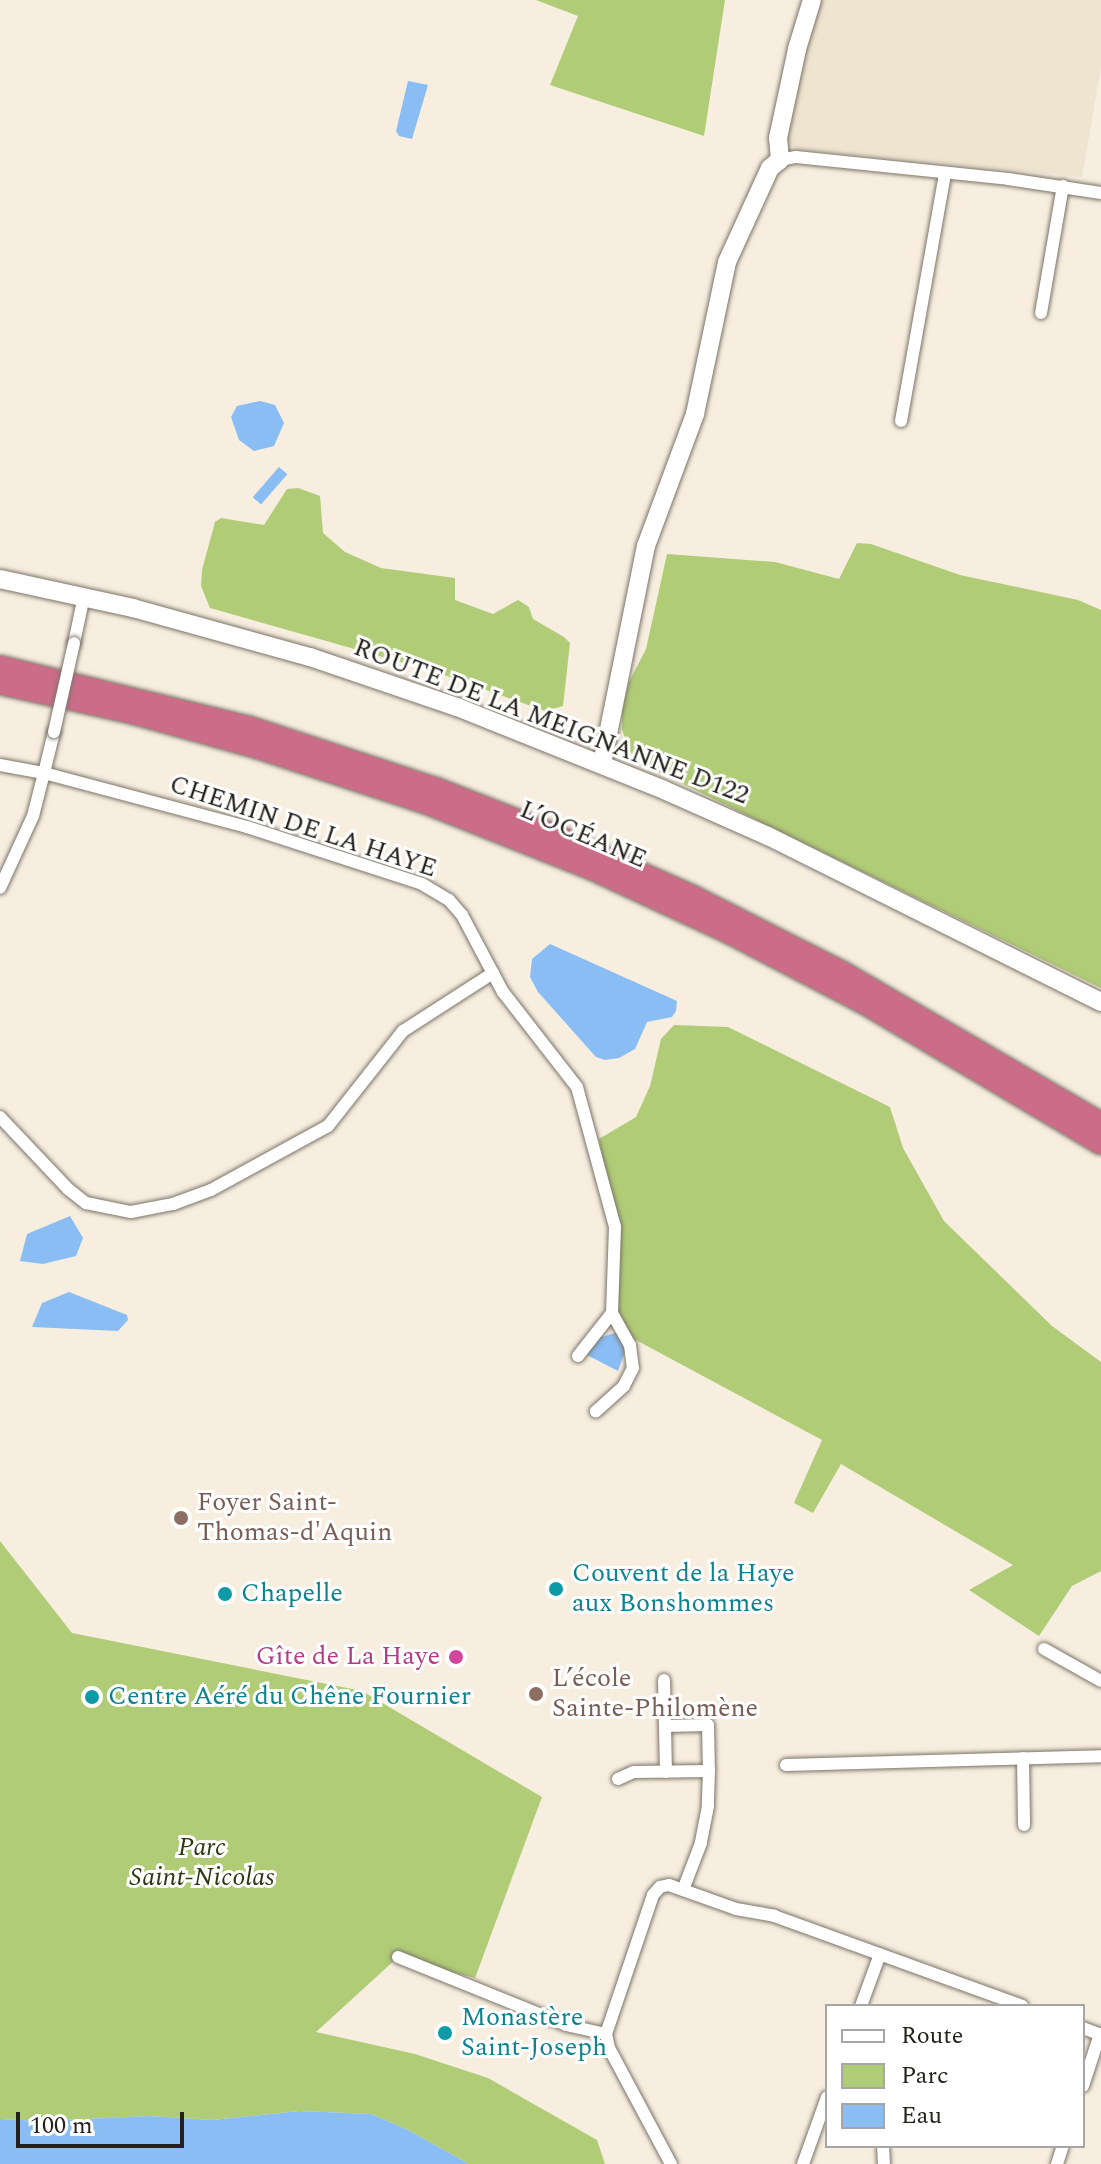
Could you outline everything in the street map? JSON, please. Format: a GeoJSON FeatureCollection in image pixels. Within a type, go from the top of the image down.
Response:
{"type":"FeatureCollection","features":[{"type":"Feature","properties":{"kind":"highway","name":"L’OCÉANE"},"geometry":{"type":"LineString","coordinates":[[0,667],[150,700],[258,730],[436,789],[556,836],[695,898],[841,972],[1101,1124]]}},
{"type":"Feature","properties":{"kind":"highway","name":"L’OCÉANE"},"geometry":{"type":"LineString","coordinates":[[0,683],[134,713],[273,752],[443,809],[591,868],[731,933],[851,996],[1101,1143]]}},
{"type":"Feature","properties":{"kind":"street"},"geometry":{"type":"LineString","coordinates":[[780,160],[778,138],[797,49],[812,0]]}},
{"type":"Feature","properties":{"kind":"street"},"geometry":{"type":"LineString","coordinates":[[602,764],[646,546],[695,414],[727,262],[770,168],[780,160],[796,157],[1063,186],[1101,193]]}},
{"type":"Feature","properties":{"kind":"street"},"geometry":{"type":"LineString","coordinates":[[901,421],[945,173]]}},
{"type":"Feature","properties":{"kind":"street"},"geometry":{"type":"LineString","coordinates":[[1041,313],[1063,186]]}},
{"type":"Feature","properties":{"kind":"street","name":"ROUTE DE LA MEIGNANNE D122"},"geometry":{"type":"LineString","coordinates":[[0,579],[84,596],[310,657],[457,707],[602,764],[768,836],[1101,1002]]}},
{"type":"Feature","properties":{"kind":"street"},"geometry":{"type":"LineString","coordinates":[[0,888],[33,816],[84,596]]}},
{"type":"Feature","properties":{"kind":"street","name":"CHEMIN DE LA HAYE"},"geometry":{"type":"LineString","coordinates":[[0,765],[44,773],[247,827],[422,884],[449,900],[462,915],[503,992],[577,1087],[615,1227],[612,1313],[630,1345],[633,1368],[624,1386],[596,1411]]}},
{"type":"Feature","properties":{"kind":"street"},"geometry":{"type":"LineString","coordinates":[[0,1117],[68,1189],[86,1203],[131,1212],[173,1204],[211,1190],[328,1126],[403,1031],[493,973]]}},
{"type":"Feature","properties":{"kind":"street"},"geometry":{"type":"LineString","coordinates":[[578,1356],[612,1313]]}},
{"type":"Feature","properties":{"kind":"street"},"geometry":{"type":"LineString","coordinates":[[1044,1649],[1101,1681]]}},
{"type":"Feature","properties":{"kind":"street"},"geometry":{"type":"LineString","coordinates":[[664,1680],[666,1772]]}},
{"type":"Feature","properties":{"kind":"street"},"geometry":{"type":"LineString","coordinates":[[665,1726],[708,1725],[708,1806],[701,1843],[683,1890]]}},
{"type":"Feature","properties":{"kind":"street"},"geometry":{"type":"LineString","coordinates":[[786,1765],[1101,1756]]}},
{"type":"Feature","properties":{"kind":"street"},"geometry":{"type":"LineString","coordinates":[[1023,1758],[1024,1825]]}},
{"type":"Feature","properties":{"kind":"street"},"geometry":{"type":"LineString","coordinates":[[618,1779],[634,1772],[709,1771]]}},
{"type":"Feature","properties":{"kind":"street"},"geometry":{"type":"LineString","coordinates":[[671,2164],[609,2048],[606,2034],[653,1895],[660,1887],[683,1890],[736,1909],[774,1916],[1017,2004]]}},
{"type":"Feature","properties":{"kind":"street"},"geometry":{"type":"LineString","coordinates":[[862,2004],[880,1954]]}},
{"type":"Feature","properties":{"kind":"street"},"geometry":{"type":"LineString","coordinates":[[398,1957],[566,2025],[606,2034]]}},
{"type":"Feature","properties":{"kind":"street"},"geometry":{"type":"LineString","coordinates":[[1085,2080],[1100,2035]]}},
{"type":"Feature","properties":{"kind":"street"},"geometry":{"type":"LineString","coordinates":[[803,2164],[825,2107]]}},
{"type":"Feature","properties":{"kind":"shaded area"},"geometry":{"type":"Polygon","coordinates":[[[818,0],[1101,0],[1101,68],[1082,177],[797,149],[784,139],[803,46],[818,0]]]}},
{"type":"Feature","properties":{"kind":"green space"},"geometry":{"type":"Polygon","coordinates":[[[536,0],[725,0],[704,136],[550,85],[578,16],[536,0]]]}},
{"type":"Feature","properties":{"kind":"green space"},"geometry":{"type":"Polygon","coordinates":[[[298,488],[320,496],[323,533],[345,552],[381,568],[455,578],[455,600],[493,614],[518,600],[529,607],[533,619],[570,643],[563,706],[545,711],[439,673],[210,608],[201,586],[202,570],[215,522],[221,518],[264,525],[287,489],[298,488]]]}},
{"type":"Feature","properties":{"kind":"green space"},"geometry":{"type":"Polygon","coordinates":[[[857,543],[871,544],[960,575],[1078,600],[1101,610],[1101,988],[650,768],[629,751],[622,729],[622,711],[629,682],[646,649],[667,554],[775,562],[839,579],[857,543]]]}},
{"type":"Feature","properties":{"kind":"green space"},"geometry":{"type":"Polygon","coordinates":[[[674,1025],[728,1027],[890,1107],[903,1148],[944,1221],[1052,1326],[1101,1362],[1101,1571],[1072,1586],[1039,1636],[969,1590],[1013,1565],[841,1464],[813,1513],[794,1503],[822,1440],[634,1339],[612,1313],[615,1227],[599,1139],[636,1117],[650,1086],[661,1039],[674,1025]]]}},
{"type":"Feature","properties":{"kind":"green space","name":"Parc Saint-Nicolas"},"geometry":{"type":"Polygon","coordinates":[[[0,1541],[72,1633],[362,1691],[542,1797],[475,1978],[397,1958],[316,2032],[415,2054],[488,2078],[597,2140],[605,2164],[469,2164],[408,2130],[371,2114],[300,2111],[212,2120],[150,2116],[41,2121],[0,2119],[0,1541]]]}},
{"type":"Feature","properties":{"kind":"water"},"geometry":{"type":"Polygon","coordinates":[[[408,81],[428,85],[412,139],[399,136],[396,131],[408,81]]]}},
{"type":"Feature","properties":{"kind":"water"},"geometry":{"type":"Polygon","coordinates":[[[260,401],[275,405],[284,423],[274,446],[254,451],[239,440],[231,417],[237,406],[260,401]]]}},
{"type":"Feature","properties":{"kind":"water"},"geometry":{"type":"Polygon","coordinates":[[[279,467],[287,474],[261,504],[253,497],[279,467]]]}},
{"type":"Feature","properties":{"kind":"water"},"geometry":{"type":"Polygon","coordinates":[[[550,944],[677,1001],[676,1011],[672,1017],[647,1022],[635,1049],[619,1058],[605,1060],[596,1057],[538,992],[530,977],[532,959],[550,944]]]}},
{"type":"Feature","properties":{"kind":"water"},"geometry":{"type":"Polygon","coordinates":[[[70,1216],[83,1238],[76,1256],[43,1264],[20,1261],[27,1234],[70,1216]]]}},
{"type":"Feature","properties":{"kind":"water"},"geometry":{"type":"Polygon","coordinates":[[[69,1292],[127,1315],[128,1320],[118,1331],[32,1327],[42,1303],[69,1292]]]}},
{"type":"Feature","properties":{"kind":"water"},"geometry":{"type":"Polygon","coordinates":[[[619,1332],[625,1351],[618,1371],[587,1355],[594,1339],[619,1332]]]}},
{"type":"Feature","properties":{"kind":"water"},"geometry":{"type":"Polygon","coordinates":[[[300,2111],[371,2114],[408,2130],[469,2164],[0,2164],[0,2119],[41,2121],[150,2116],[212,2120],[300,2111]]]}},
{"type":"Feature","properties":{"kind":"place","name":"Foyer Saint- Thomas-d'Aquin"},"geometry":{"type":"Point","coordinates":[181,1518]}},
{"type":"Feature","properties":{"kind":"place","name":"Couvent de la Haye aux Bonshommes"},"geometry":{"type":"Point","coordinates":[556,1589]}},
{"type":"Feature","properties":{"kind":"place","name":"Chapelle"},"geometry":{"type":"Point","coordinates":[225,1594]}},
{"type":"Feature","properties":{"kind":"place","name":"Gîte de La Haye"},"geometry":{"type":"Point","coordinates":[456,1657]}},
{"type":"Feature","properties":{"kind":"place","name":"L’école Sainte-Philomène"},"geometry":{"type":"Point","coordinates":[536,1694]}},
{"type":"Feature","properties":{"kind":"place","name":"Centre Aéré du Chêne Fournier"},"geometry":{"type":"Point","coordinates":[92,1697]}},
{"type":"Feature","properties":{"kind":"place","name":"Monastère Saint-Joseph"},"geometry":{"type":"Point","coordinates":[445,2033]}}]}
